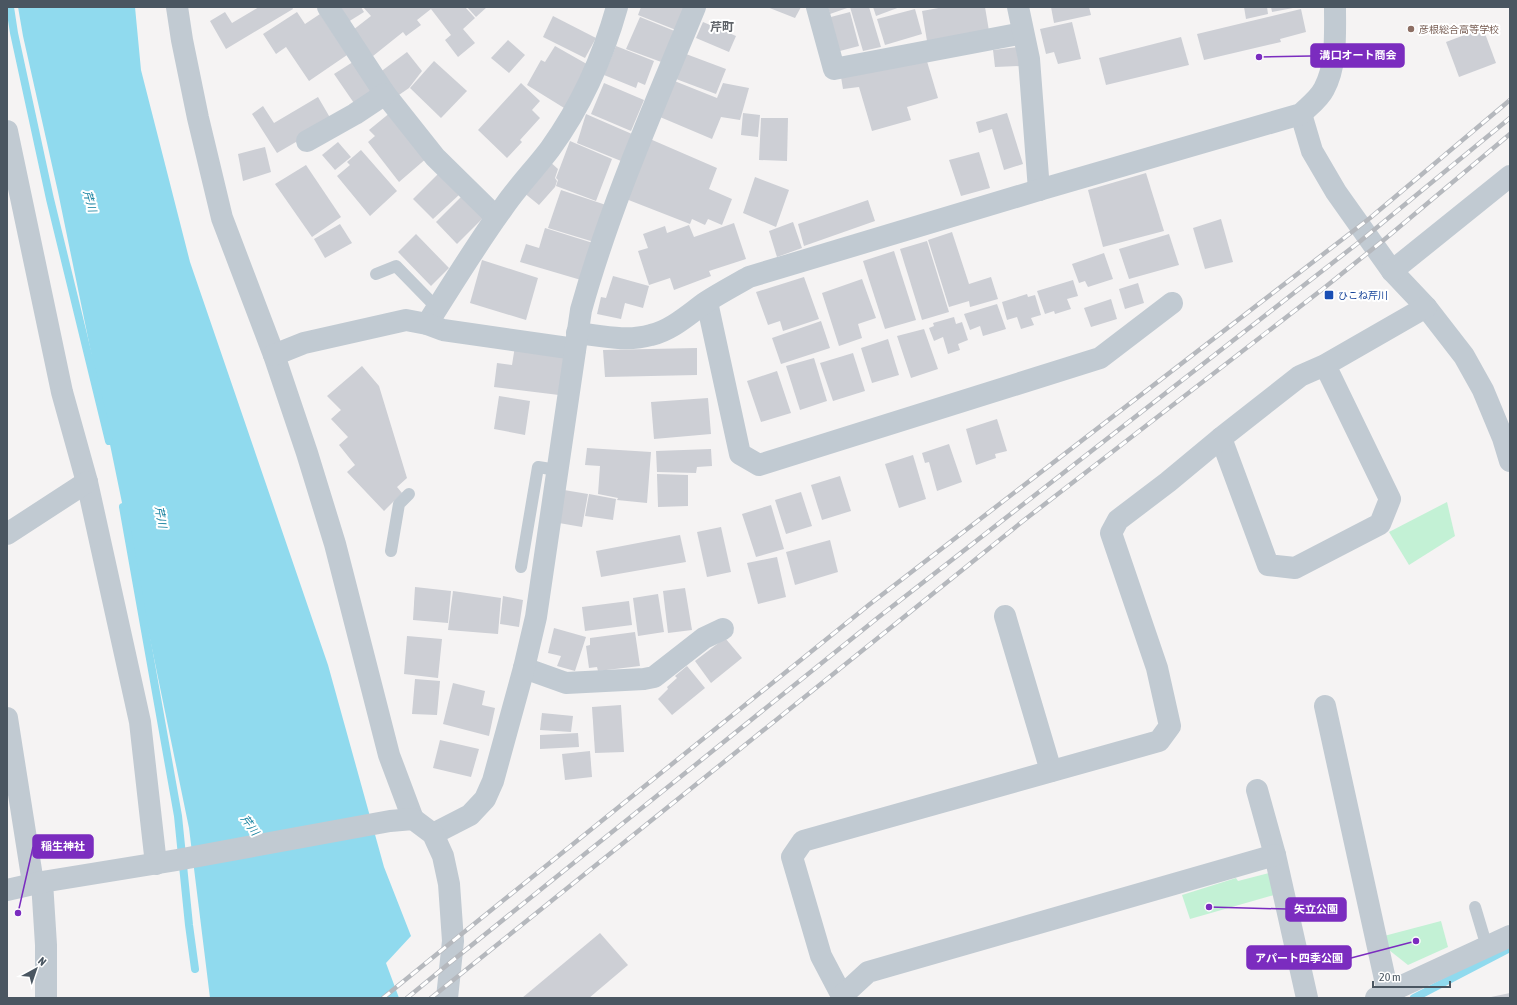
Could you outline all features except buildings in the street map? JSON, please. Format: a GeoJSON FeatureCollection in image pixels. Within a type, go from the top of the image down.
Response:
{"type":"FeatureCollection","features":[{"type":"Feature","properties":{"kind":"street"},"geometry":{"type":"LineString","coordinates":[[177,7],[187,64],[222,218],[274,355],[335,544],[389,756],[413,819],[433,834],[442,856],[449,884],[453,941],[447,998]]}},
{"type":"Feature","properties":{"kind":"street"},"geometry":{"type":"LineString","coordinates":[[328,7],[384,94],[435,157],[496,217]]}},
{"type":"Feature","properties":{"kind":"street"},"geometry":{"type":"LineString","coordinates":[[274,355],[304,342],[406,320],[432,316],[516,188],[550,149],[573,112],[598,63],[617,7]]}},
{"type":"Feature","properties":{"kind":"street"},"geometry":{"type":"LineString","coordinates":[[433,834],[470,815],[485,799],[493,781],[524,668],[536,617],[581,310],[588,284],[628,170],[695,7]]}},
{"type":"Feature","properties":{"kind":"street"},"geometry":{"type":"LineString","coordinates":[[817,7],[834,69],[1023,33]]}},
{"type":"Feature","properties":{"kind":"street"},"geometry":{"type":"LineString","coordinates":[[1018,7],[1029,59],[1035,106],[1038,190]]}},
{"type":"Feature","properties":{"kind":"street"},"geometry":{"type":"LineString","coordinates":[[432,316],[443,330],[450,334],[576,341],[618,339],[651,335],[670,327],[689,316],[707,302],[749,276],[1301,114],[1324,90],[1330,74],[1334,47],[1335,7]]}},
{"type":"Feature","properties":{"kind":"street"},"geometry":{"type":"LineString","coordinates":[[307,141],[355,114],[384,94]]}},
{"type":"Feature","properties":{"kind":"street"},"geometry":{"type":"LineString","coordinates":[[1301,114],[1312,151],[1336,192],[1392,271],[1426,307],[1464,356],[1483,390],[1503,438],[1510,461]]}},
{"type":"Feature","properties":{"kind":"street"},"geometry":{"type":"LineString","coordinates":[[7,132],[62,392],[87,482],[140,722],[167,862]]}},
{"type":"Feature","properties":{"kind":"street"},"geometry":{"type":"LineString","coordinates":[[1392,271],[1510,176]]}},
{"type":"Feature","properties":{"kind":"street"},"geometry":{"type":"LineString","coordinates":[[707,302],[740,454],[759,465],[1100,358],[1172,303]]}},
{"type":"Feature","properties":{"kind":"street"},"geometry":{"type":"LineString","coordinates":[[1275,855],[868,972],[843,997],[821,956],[792,857],[803,841],[1160,742],[1170,726],[1157,668],[1111,534],[1118,520],[1168,482],[1300,376],[1325,365],[1426,307]]}},
{"type":"Feature","properties":{"kind":"street"},"geometry":{"type":"LineString","coordinates":[[1221,438],[1268,565],[1295,568],[1380,524],[1390,499],[1325,365]]}},
{"type":"Feature","properties":{"kind":"street"},"geometry":{"type":"LineString","coordinates":[[7,534],[87,482]]}},
{"type":"Feature","properties":{"kind":"street"},"geometry":{"type":"LineString","coordinates":[[1005,616],[1051,771]]}},
{"type":"Feature","properties":{"kind":"street"},"geometry":{"type":"LineString","coordinates":[[524,668],[566,683],[644,679],[654,677],[704,638],[723,629]]}},
{"type":"Feature","properties":{"kind":"street"},"geometry":{"type":"LineString","coordinates":[[1325,706],[1382,995],[1510,936]]}},
{"type":"Feature","properties":{"kind":"street"},"geometry":{"type":"LineString","coordinates":[[7,718],[37,883],[46,945],[46,998]]}},
{"type":"Feature","properties":{"kind":"street"},"geometry":{"type":"LineString","coordinates":[[1257,790],[1275,855],[1307,998]]}},
{"type":"Feature","properties":{"kind":"street"},"geometry":{"type":"LineString","coordinates":[[7,890],[37,883],[167,862],[390,821],[413,819]]}},
{"type":"Feature","properties":{"kind":"lane"},"geometry":{"type":"LineString","coordinates":[[376,274],[396,266],[432,316]]}},
{"type":"Feature","properties":{"kind":"lane"},"geometry":{"type":"LineString","coordinates":[[521,567],[538,467],[557,470]]}},
{"type":"Feature","properties":{"kind":"lane"},"geometry":{"type":"LineString","coordinates":[[391,551],[399,504],[409,494]]}},
{"type":"Feature","properties":{"kind":"lane"},"geometry":{"type":"LineString","coordinates":[[1475,907],[1487,947]]}},
{"type":"Feature","properties":{"kind":"green space"},"geometry":{"type":"Polygon","coordinates":[[[1447,502],[1455,536],[1409,565],[1389,532],[1447,502]]]}},
{"type":"Feature","properties":{"kind":"green space"},"geometry":{"type":"Polygon","coordinates":[[[1269,873],[1274,895],[1190,919],[1182,895],[1236,878],[1238,881],[1269,873]]]}},
{"type":"Feature","properties":{"kind":"green space"},"geometry":{"type":"Polygon","coordinates":[[[1441,921],[1448,947],[1408,965],[1389,950],[1384,936],[1441,921]]]}},
{"type":"Feature","properties":{"kind":"water","name":"芹川"},"geometry":{"type":"Polygon","coordinates":[[[18,7],[135,7],[141,70],[190,262],[328,665],[384,867],[411,936],[386,963],[399,998],[210,998],[189,828],[58,192],[23,36],[18,7]]]}},
{"type":"Feature","properties":{"kind":"waterway"},"geometry":{"type":"LineString","coordinates":[[10,7],[14,33],[50,199],[109,441]]}},
{"type":"Feature","properties":{"kind":"waterway"},"geometry":{"type":"LineString","coordinates":[[123,507],[178,816],[195,969]]}},
{"type":"Feature","properties":{"kind":"waterway"},"geometry":{"type":"LineString","coordinates":[[1414,998],[1510,948]]}},
{"type":"Feature","properties":{"kind":"railway"},"geometry":{"type":"LineString","coordinates":[[383,998],[870,604],[1370,218],[1510,100]]}},
{"type":"Feature","properties":{"kind":"railway"},"geometry":{"type":"LineString","coordinates":[[407,998],[880,616],[1358,243],[1510,118]]}},
{"type":"Feature","properties":{"kind":"railway"},"geometry":{"type":"LineString","coordinates":[[431,998],[1023,521],[1324,288],[1510,134]]}},
{"type":"Feature","properties":{"kind":"place","name":"彦根総合高等学校"},"geometry":{"type":"Point","coordinates":[1411,29]}},
{"type":"Feature","properties":{"kind":"place","name":"溝口オート商会"},"geometry":{"type":"Point","coordinates":[1259,57]}},
{"type":"Feature","properties":{"kind":"place","name":"ひこね芹川"},"geometry":{"type":"Point","coordinates":[1329,295]}},
{"type":"Feature","properties":{"kind":"place","name":"矢立公園"},"geometry":{"type":"Point","coordinates":[1209,907]}},
{"type":"Feature","properties":{"kind":"place","name":"稲生神社"},"geometry":{"type":"Point","coordinates":[18,913]}},
{"type":"Feature","properties":{"kind":"place","name":"アパート四季公園"},"geometry":{"type":"Point","coordinates":[1416,941]}},
{"type":"Feature","properties":{"kind":"district","name":"芹町"},"geometry":{"type":"Point","coordinates":[722,27]}}]}
